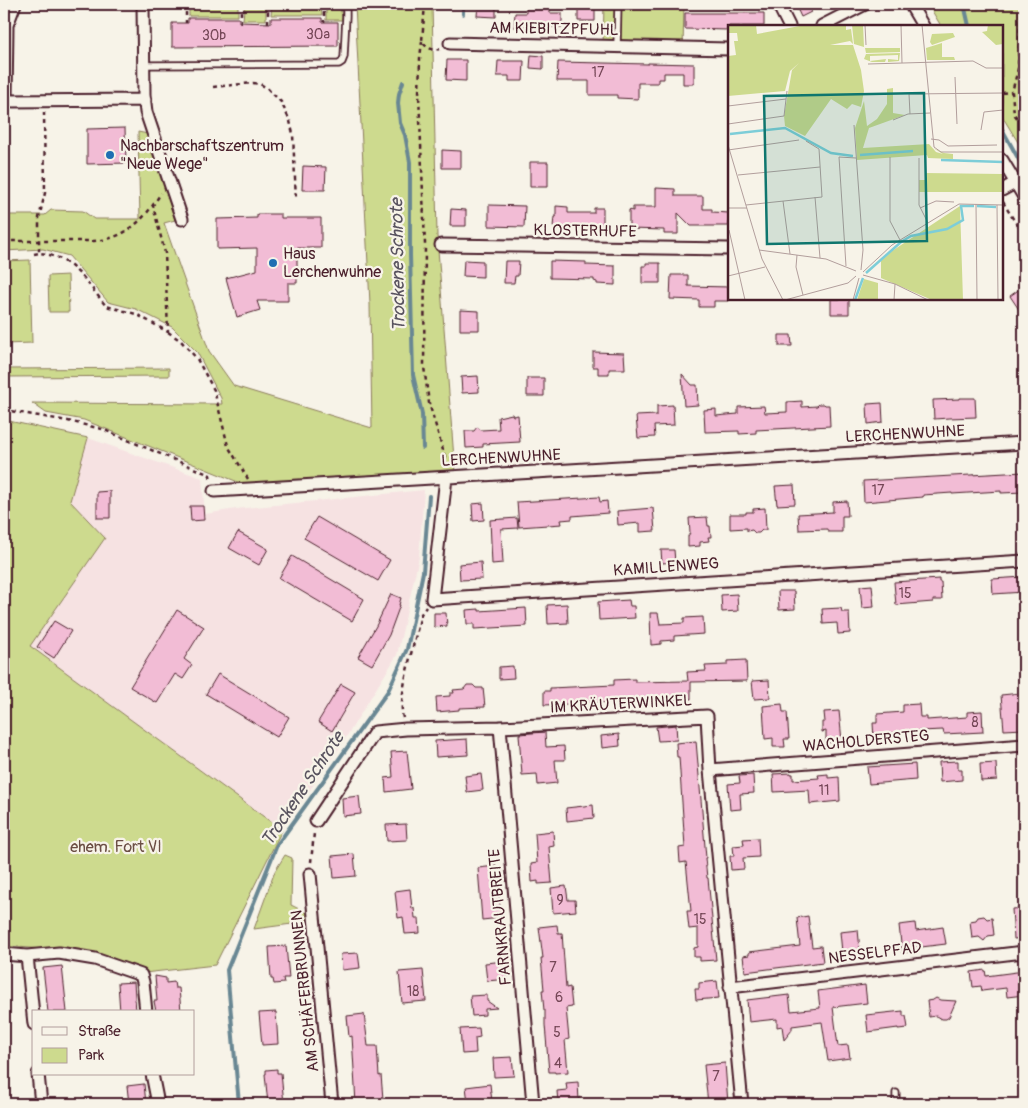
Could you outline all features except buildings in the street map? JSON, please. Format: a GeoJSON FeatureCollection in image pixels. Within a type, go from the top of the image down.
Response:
{"type":"FeatureCollection","features":[{"type":"Feature","properties":{"kind":"street"},"geometry":{"type":"LineString","coordinates":[[15,4],[7,25],[6,101],[145,100]]}},
{"type":"Feature","properties":{"kind":"street"},"geometry":{"type":"LineString","coordinates":[[143,4],[145,100],[148,121],[182,219]]}},
{"type":"Feature","properties":{"kind":"street"},"geometry":{"type":"LineString","coordinates":[[778,4],[788,25]]}},
{"type":"Feature","properties":{"kind":"street"},"geometry":{"type":"LineString","coordinates":[[824,25],[865,4]]}},
{"type":"Feature","properties":{"kind":"street"},"geometry":{"type":"LineString","coordinates":[[910,4],[922,25]]}},
{"type":"Feature","properties":{"kind":"street","name":"AM KIEBITZPFUHL"},"geometry":{"type":"LineString","coordinates":[[450,43],[728,49]]}},
{"type":"Feature","properties":{"kind":"street"},"geometry":{"type":"LineString","coordinates":[[1003,162],[1024,197]]}},
{"type":"Feature","properties":{"kind":"street"},"geometry":{"type":"LineString","coordinates":[[1003,189],[1015,183]]}},
{"type":"Feature","properties":{"kind":"street","name":"KLOSTERHUFE"},"geometry":{"type":"LineString","coordinates":[[441,245],[728,249]]}},
{"type":"Feature","properties":{"kind":"street","name":"LERCHENWUHNE"},"geometry":{"type":"LineString","coordinates":[[214,491],[1024,443]]}},
{"type":"Feature","properties":{"kind":"street"},"geometry":{"type":"LineString","coordinates":[[432,599],[446,478]]}},
{"type":"Feature","properties":{"kind":"street","name":"KAMILLENWEG"},"geometry":{"type":"LineString","coordinates":[[432,599],[1024,561]]}},
{"type":"Feature","properties":{"kind":"street","name":"IM KRÄUTERWINKEL"},"geometry":{"type":"LineString","coordinates":[[316,822],[375,732],[406,729],[500,727],[707,716],[710,770],[742,1104]]}},
{"type":"Feature","properties":{"kind":"street","name":"FARNKRAUTBREITE"},"geometry":{"type":"LineString","coordinates":[[500,727],[533,1104]]}},
{"type":"Feature","properties":{"kind":"street","name":"WACHOLDERSTEG"},"geometry":{"type":"LineString","coordinates":[[710,770],[1024,744]]}},
{"type":"Feature","properties":{"kind":"street","name":"AM SCHÄFERBRUNNEN"},"geometry":{"type":"LineString","coordinates":[[310,874],[332,1104]]}},
{"type":"Feature","properties":{"kind":"street","name":"NESSELPFAD"},"geometry":{"type":"LineString","coordinates":[[730,987],[1024,952]]}},
{"type":"Feature","properties":{"kind":"street"},"geometry":{"type":"LineString","coordinates":[[4,954],[27,956],[68,954],[95,959],[141,975],[146,1010]]}},
{"type":"Feature","properties":{"kind":"street"},"geometry":{"type":"LineString","coordinates":[[27,956],[33,1010]]}},
{"type":"Feature","properties":{"kind":"street"},"geometry":{"type":"LineString","coordinates":[[38,1076],[41,1104]]}},
{"type":"Feature","properties":{"kind":"street"},"geometry":{"type":"LineString","coordinates":[[152,1076],[158,1104]]}},
{"type":"Feature","properties":{"kind":"lane"},"geometry":{"type":"LineString","coordinates":[[144,65],[339,64],[344,57],[346,10],[342,4]]}},
{"type":"Feature","properties":{"kind":"lane"},"geometry":{"type":"LineString","coordinates":[[617,47],[618,4]]}},
{"type":"Feature","properties":{"kind":"lane"},"geometry":{"type":"LineString","coordinates":[[896,1093],[896,1104]]}},
{"type":"Feature","properties":{"kind":"path"},"geometry":{"type":"LineString","coordinates":[[186,4],[186,23]]}},
{"type":"Feature","properties":{"kind":"path"},"geometry":{"type":"LineString","coordinates":[[241,23],[242,4]]}},
{"type":"Feature","properties":{"kind":"path"},"geometry":{"type":"LineString","coordinates":[[268,4],[268,23]]}},
{"type":"Feature","properties":{"kind":"path"},"geometry":{"type":"LineString","coordinates":[[324,4],[324,22]]}},
{"type":"Feature","properties":{"kind":"path"},"geometry":{"type":"LineString","coordinates":[[425,4],[419,94],[424,244],[424,367],[429,403],[445,457],[446,478]]}},
{"type":"Feature","properties":{"kind":"path"},"geometry":{"type":"LineString","coordinates":[[1021,4],[1018,69],[1012,92],[1014,114],[1024,125]]}},
{"type":"Feature","properties":{"kind":"path"},"geometry":{"type":"LineString","coordinates":[[422,41],[429,49],[438,50],[450,43]]}},
{"type":"Feature","properties":{"kind":"path"},"geometry":{"type":"LineString","coordinates":[[1018,69],[1024,69]]}},
{"type":"Feature","properties":{"kind":"path"},"geometry":{"type":"LineString","coordinates":[[213,87],[260,84],[267,88],[281,102],[290,120],[293,134],[296,200]]}},
{"type":"Feature","properties":{"kind":"path"},"geometry":{"type":"LineString","coordinates":[[1003,93],[1012,92]]}},
{"type":"Feature","properties":{"kind":"path"},"geometry":{"type":"LineString","coordinates":[[40,253],[39,218],[45,193],[44,100]]}},
{"type":"Feature","properties":{"kind":"path"},"geometry":{"type":"LineString","coordinates":[[4,242],[40,240],[94,241],[111,237],[124,232],[143,218],[169,180]]}},
{"type":"Feature","properties":{"kind":"path"},"geometry":{"type":"LineString","coordinates":[[1003,202],[1024,233]]}},
{"type":"Feature","properties":{"kind":"path"},"geometry":{"type":"LineString","coordinates":[[153,206],[165,248],[168,332]]}},
{"type":"Feature","properties":{"kind":"path"},"geometry":{"type":"LineString","coordinates":[[34,254],[40,253],[60,259],[83,277],[106,306],[136,314],[181,341],[197,359],[214,390],[228,446],[254,488]]}},
{"type":"Feature","properties":{"kind":"path"},"geometry":{"type":"LineString","coordinates":[[4,410],[102,429],[210,475],[214,491]]}},
{"type":"Feature","properties":{"kind":"path"},"geometry":{"type":"LineString","coordinates":[[406,729],[401,712],[404,685],[422,614],[432,599]]}},
{"type":"Feature","properties":{"kind":"path"},"geometry":{"type":"LineString","coordinates":[[310,874],[316,822]]}},
{"type":"Feature","properties":{"kind":"shaded area"},"geometry":{"type":"Polygon","coordinates":[[[88,438],[202,478],[205,514],[236,509],[424,490],[419,557],[397,655],[342,744],[282,830],[30,646],[105,538],[70,501],[88,438]]]}},
{"type":"Feature","properties":{"kind":"green space"},"geometry":{"type":"Polygon","coordinates":[[[189,4],[234,4],[238,6],[238,16],[189,16],[189,4]]]}},
{"type":"Feature","properties":{"kind":"green space"},"geometry":{"type":"Polygon","coordinates":[[[273,4],[314,4],[321,7],[322,15],[271,15],[273,4]]]}},
{"type":"Feature","properties":{"kind":"green space"},"geometry":{"type":"Polygon","coordinates":[[[328,4],[339,8],[342,20],[326,20],[326,7],[328,4]]]}},
{"type":"Feature","properties":{"kind":"green space"},"geometry":{"type":"Polygon","coordinates":[[[355,4],[432,4],[437,236],[455,472],[259,485],[238,482],[84,420],[46,413],[32,403],[222,404],[221,398],[197,352],[172,327],[136,309],[108,302],[69,256],[43,249],[4,251],[4,215],[45,215],[51,210],[83,211],[94,219],[140,219],[138,132],[148,134],[175,220],[164,223],[209,351],[234,386],[372,428],[370,304],[355,4]]]}},
{"type":"Feature","properties":{"kind":"green space"},"geometry":{"type":"Polygon","coordinates":[[[604,4],[684,4],[683,49],[603,47],[604,4]]]}},
{"type":"Feature","properties":{"kind":"green space"},"geometry":{"type":"Polygon","coordinates":[[[928,4],[1024,4],[1024,152],[1003,118],[1003,25],[940,25],[928,4]]]}},
{"type":"Feature","properties":{"kind":"green space"},"geometry":{"type":"Polygon","coordinates":[[[245,6],[266,7],[266,20],[243,20],[245,6]]]}},
{"type":"Feature","properties":{"kind":"green space"},"geometry":{"type":"Polygon","coordinates":[[[30,260],[32,343],[4,344],[4,261],[30,260]]]}},
{"type":"Feature","properties":{"kind":"green space"},"geometry":{"type":"Polygon","coordinates":[[[68,275],[69,312],[49,312],[48,276],[68,275]]]}},
{"type":"Feature","properties":{"kind":"green space"},"geometry":{"type":"Polygon","coordinates":[[[169,368],[169,376],[4,377],[4,369],[169,368]]]}},
{"type":"Feature","properties":{"kind":"green space","name":"ehem. Fort VI"},"geometry":{"type":"Polygon","coordinates":[[[4,420],[88,438],[70,501],[105,538],[30,646],[282,830],[215,965],[144,973],[56,950],[4,946],[4,420]]]}},
{"type":"Feature","properties":{"kind":"green space"},"geometry":{"type":"Polygon","coordinates":[[[285,855],[292,858],[291,905],[307,913],[307,922],[254,929],[275,871],[285,855]]]}},
{"type":"Feature","properties":{"kind":"waterway","name":"Trockene Schrote"},"geometry":{"type":"LineString","coordinates":[[463,4],[463,14]]}},
{"type":"Feature","properties":{"kind":"waterway"},"geometry":{"type":"LineString","coordinates":[[964,4],[969,25]]}},
{"type":"Feature","properties":{"kind":"waterway","name":"Trockene Schrote"},"geometry":{"type":"LineString","coordinates":[[403,82],[398,103],[400,123],[405,135],[410,162],[413,375],[422,414],[423,448]]}},
{"type":"Feature","properties":{"kind":"waterway"},"geometry":{"type":"LineString","coordinates":[[1003,131],[1024,169]]}},
{"type":"Feature","properties":{"kind":"waterway","name":"Trockene Schrote"},"geometry":{"type":"LineString","coordinates":[[239,1104],[227,970],[277,845],[388,691],[407,649],[423,572],[429,496]]}},
{"type":"Feature","properties":{"kind":"place","name":"Nachbarschaftszentrum \"Neue Wege\""},"geometry":{"type":"Point","coordinates":[110,155]}},
{"type":"Feature","properties":{"kind":"place","name":"Haus Lerchenwuhne"},"geometry":{"type":"Point","coordinates":[273,263]}}]}
